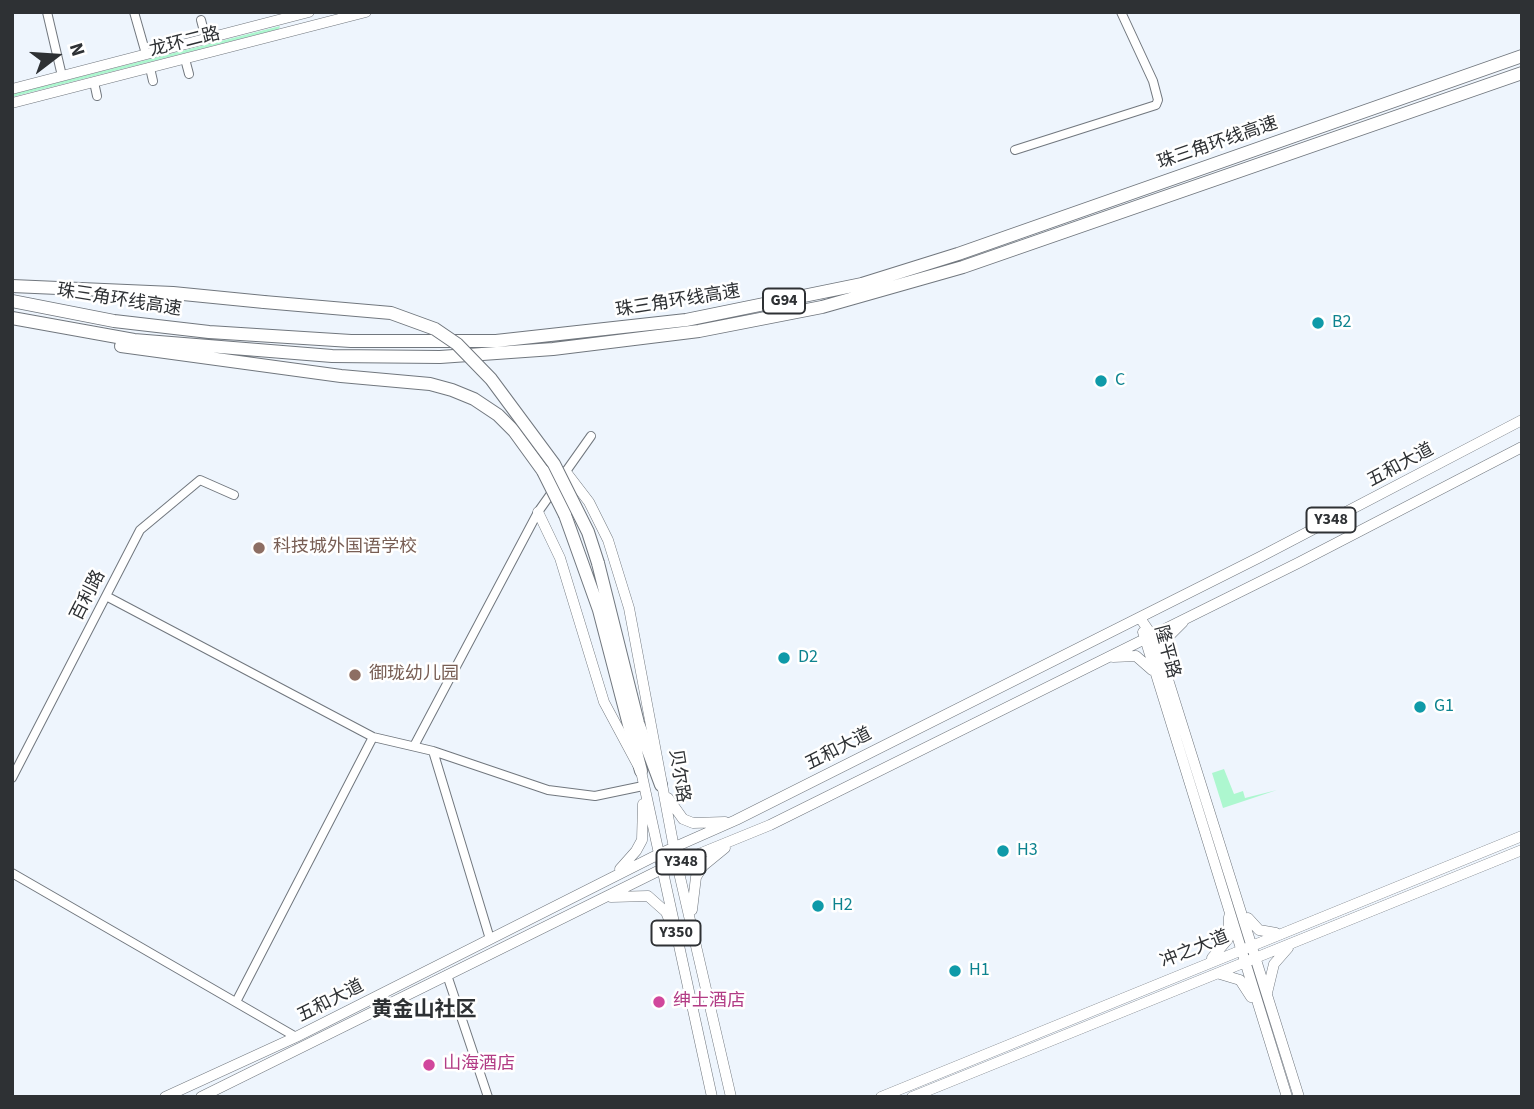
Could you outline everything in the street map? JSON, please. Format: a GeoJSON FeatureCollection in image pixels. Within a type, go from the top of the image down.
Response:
{"type":"FeatureCollection","features":[{"type":"Feature","properties":{"kind":"highway","name":"珠三角环线高速"},"geometry":{"type":"LineString","coordinates":[[12,301],[114,321],[223,333],[351,341],[496,341],[686,320],[862,284],[958,254],[1522,56]]}},
{"type":"Feature","properties":{"kind":"highway","name":"珠三角环线高速"},"geometry":{"type":"LineString","coordinates":[[12,319],[134,340],[332,356],[440,357],[541,350],[699,331],[822,307],[963,267],[1522,73]]}},
{"type":"Feature","properties":{"kind":"highway"},"geometry":{"type":"LineString","coordinates":[[12,286],[173,293],[391,313],[424,324],[457,344],[491,379],[554,464],[588,532],[646,744],[661,785]]}},
{"type":"Feature","properties":{"kind":"highway"},"geometry":{"type":"LineString","coordinates":[[12,319],[61,334],[138,349],[341,376],[430,384],[474,399],[498,415],[542,471],[565,515],[599,610],[640,771]]}},
{"type":"Feature","properties":{"kind":"main road"},"geometry":{"type":"LineString","coordinates":[[253,27],[276,12]]}},
{"type":"Feature","properties":{"kind":"main road","name":"龙环二路"},"geometry":{"type":"LineString","coordinates":[[12,89],[309,12]]}},
{"type":"Feature","properties":{"kind":"main road"},"geometry":{"type":"LineString","coordinates":[[307,28],[309,12]]}},
{"type":"Feature","properties":{"kind":"main road","name":"龙环二路"},"geometry":{"type":"LineString","coordinates":[[12,103],[366,12]]}},
{"type":"Feature","properties":{"kind":"main road"},"geometry":{"type":"LineString","coordinates":[[296,14],[307,28]]}},
{"type":"Feature","properties":{"kind":"main road","name":"五和大道"},"geometry":{"type":"LineString","coordinates":[[165,1097],[296,1037],[659,853],[736,820],[1140,618],[1522,420]]}},
{"type":"Feature","properties":{"kind":"main road","name":"五和大道"},"geometry":{"type":"LineString","coordinates":[[201,1097],[220,1093],[447,975],[662,869],[736,840],[1101,660],[1522,447]]}},
{"type":"Feature","properties":{"kind":"main road","name":"贝尔路"},"geometry":{"type":"LineString","coordinates":[[566,472],[589,502],[608,540],[626,597],[657,747],[661,785],[677,864],[731,1097]]}},
{"type":"Feature","properties":{"kind":"main road","name":"贝尔路"},"geometry":{"type":"LineString","coordinates":[[538,512],[560,558],[604,702],[640,771],[712,1096]]}},
{"type":"Feature","properties":{"kind":"main road"},"geometry":{"type":"LineString","coordinates":[[1165,670],[1163,649],[1166,639],[1195,612]]}},
{"type":"Feature","properties":{"kind":"main road","name":"隆平路"},"geometry":{"type":"LineString","coordinates":[[1140,618],[1165,670],[1242,908],[1257,1006],[1287,1097]]}},
{"type":"Feature","properties":{"kind":"main road","name":"隆平路"},"geometry":{"type":"LineString","coordinates":[[1148,636],[1154,673],[1228,902],[1247,946]]}},
{"type":"Feature","properties":{"kind":"main road"},"geometry":{"type":"LineString","coordinates":[[1101,660],[1136,656],[1145,661],[1154,673]]}},
{"type":"Feature","properties":{"kind":"main road"},"geometry":{"type":"LineString","coordinates":[[661,785],[673,808],[683,819],[703,825],[736,820]]}},
{"type":"Feature","properties":{"kind":"main road"},"geometry":{"type":"LineString","coordinates":[[604,882],[628,863],[642,840],[643,786]]}},
{"type":"Feature","properties":{"kind":"main road","name":"冲之大道"},"geometry":{"type":"LineString","coordinates":[[881,1097],[1522,836]]}},
{"type":"Feature","properties":{"kind":"main road"},"geometry":{"type":"LineString","coordinates":[[694,939],[692,901],[696,877],[704,866],[736,840]]}},
{"type":"Feature","properties":{"kind":"main road","name":"冲之大道"},"geometry":{"type":"LineString","coordinates":[[912,1097],[1522,850]]}},
{"type":"Feature","properties":{"kind":"main road"},"geometry":{"type":"LineString","coordinates":[[603,898],[648,896],[666,912],[677,938]]}},
{"type":"Feature","properties":{"kind":"main road"},"geometry":{"type":"LineString","coordinates":[[1196,967],[1214,956],[1228,939],[1228,902]]}},
{"type":"Feature","properties":{"kind":"main road"},"geometry":{"type":"LineString","coordinates":[[1242,908],[1251,925],[1259,930],[1275,933],[1290,931]]}},
{"type":"Feature","properties":{"kind":"main road"},"geometry":{"type":"LineString","coordinates":[[1266,998],[1275,964],[1294,943]]}},
{"type":"Feature","properties":{"kind":"main road","name":"隆平路"},"geometry":{"type":"LineString","coordinates":[[1248,961],[1266,998],[1299,1097]]}},
{"type":"Feature","properties":{"kind":"main road"},"geometry":{"type":"LineString","coordinates":[[1203,979],[1220,974],[1230,975],[1240,980],[1257,1006]]}},
{"type":"Feature","properties":{"kind":"street"},"geometry":{"type":"LineString","coordinates":[[47,12],[62,76]]}},
{"type":"Feature","properties":{"kind":"street"},"geometry":{"type":"LineString","coordinates":[[134,12],[146,54]]}},
{"type":"Feature","properties":{"kind":"street"},"geometry":{"type":"LineString","coordinates":[[1015,150],[1156,105],[1158,100],[1153,81],[1121,12]]}},
{"type":"Feature","properties":{"kind":"street"},"geometry":{"type":"LineString","coordinates":[[201,20],[205,39]]}},
{"type":"Feature","properties":{"kind":"street"},"geometry":{"type":"LineString","coordinates":[[185,59],[189,74]]}},
{"type":"Feature","properties":{"kind":"street"},"geometry":{"type":"LineString","coordinates":[[150,68],[153,81]]}},
{"type":"Feature","properties":{"kind":"street"},"geometry":{"type":"LineString","coordinates":[[94,82],[97,96]]}},
{"type":"Feature","properties":{"kind":"street"},"geometry":{"type":"LineString","coordinates":[[414,746],[538,512],[591,436]]}},
{"type":"Feature","properties":{"kind":"street","name":"百利路"},"geometry":{"type":"LineString","coordinates":[[12,778],[140,530],[200,480],[233,495]]}},
{"type":"Feature","properties":{"kind":"street"},"geometry":{"type":"LineString","coordinates":[[106,596],[373,737],[433,751],[548,789],[595,796],[643,786]]}},
{"type":"Feature","properties":{"kind":"street"},"geometry":{"type":"LineString","coordinates":[[236,1002],[373,737]]}},
{"type":"Feature","properties":{"kind":"street"},"geometry":{"type":"LineString","coordinates":[[433,751],[491,939]]}},
{"type":"Feature","properties":{"kind":"street"},"geometry":{"type":"LineString","coordinates":[[12,873],[296,1037]]}},
{"type":"Feature","properties":{"kind":"street"},"geometry":{"type":"LineString","coordinates":[[447,975],[488,1097]]}},
{"type":"Feature","properties":{"kind":"green space"},"geometry":{"type":"Polygon","coordinates":[[[280,26],[279,29],[12,97],[12,94],[280,26]]]}},
{"type":"Feature","properties":{"kind":"green space"},"geometry":{"type":"Polygon","coordinates":[[[1224,769],[1234,794],[1243,791],[1245,798],[1277,790],[1223,808],[1212,773],[1224,769]]]}},
{"type":"Feature","properties":{"kind":"place","name":"B2"},"geometry":{"type":"Point","coordinates":[1318,323]}},
{"type":"Feature","properties":{"kind":"place","name":"C"},"geometry":{"type":"Point","coordinates":[1101,381]}},
{"type":"Feature","properties":{"kind":"place","name":"科技城外国语学校"},"geometry":{"type":"Point","coordinates":[259,548]}},
{"type":"Feature","properties":{"kind":"place","name":"D2"},"geometry":{"type":"Point","coordinates":[784,658]}},
{"type":"Feature","properties":{"kind":"place","name":"御珑幼儿园"},"geometry":{"type":"Point","coordinates":[355,675]}},
{"type":"Feature","properties":{"kind":"place","name":"G1"},"geometry":{"type":"Point","coordinates":[1420,707]}},
{"type":"Feature","properties":{"kind":"place","name":"H3"},"geometry":{"type":"Point","coordinates":[1003,851]}},
{"type":"Feature","properties":{"kind":"place","name":"H2"},"geometry":{"type":"Point","coordinates":[818,906]}},
{"type":"Feature","properties":{"kind":"place","name":"H1"},"geometry":{"type":"Point","coordinates":[955,971]}},
{"type":"Feature","properties":{"kind":"place","name":"绅士酒店"},"geometry":{"type":"Point","coordinates":[659,1002]}},
{"type":"Feature","properties":{"kind":"place","name":"山海酒店"},"geometry":{"type":"Point","coordinates":[429,1065]}},
{"type":"Feature","properties":{"kind":"district","name":"黄金山社区"},"geometry":{"type":"Point","coordinates":[424,1011]}}]}
